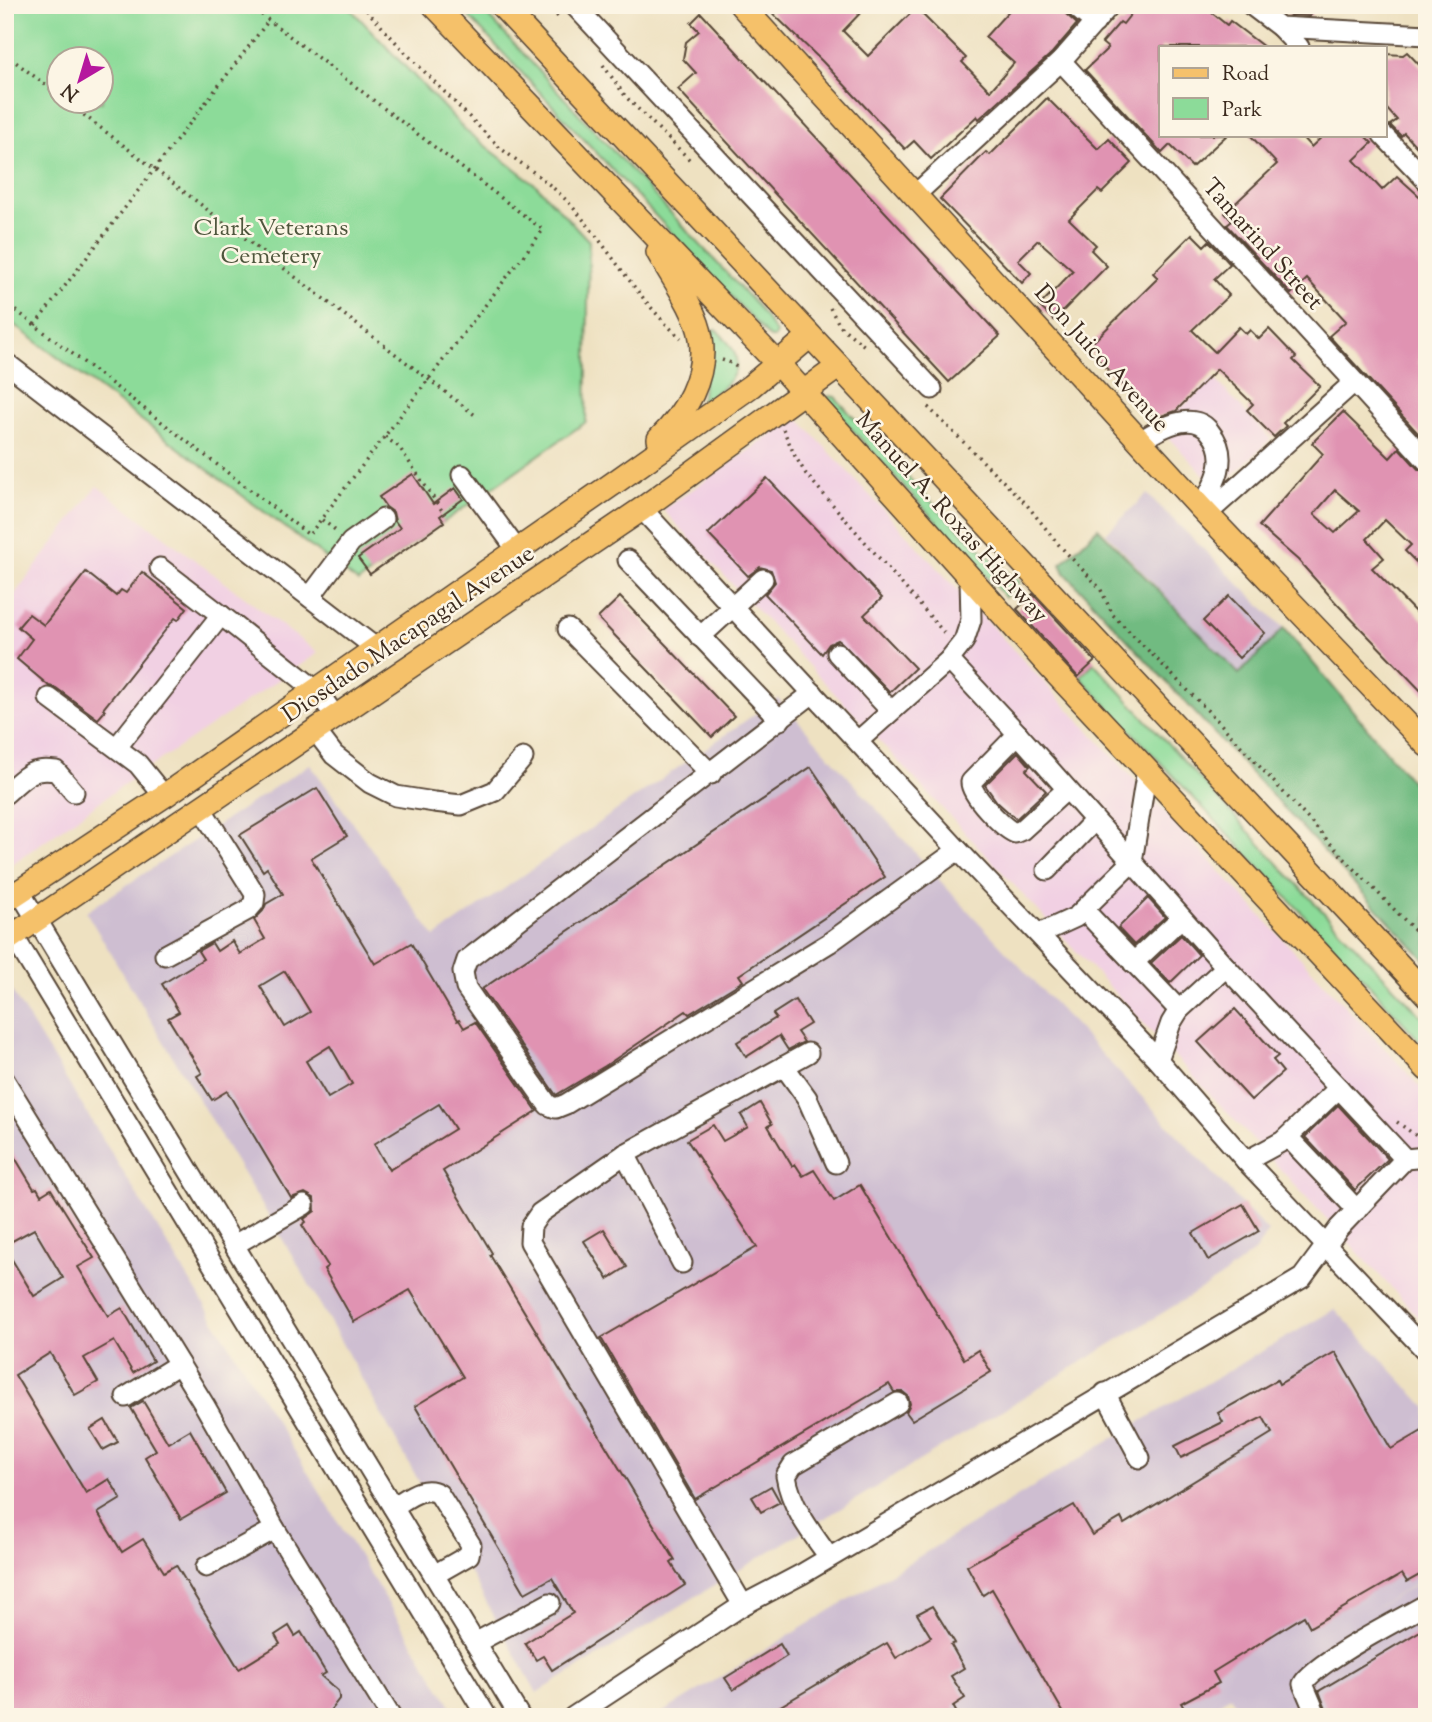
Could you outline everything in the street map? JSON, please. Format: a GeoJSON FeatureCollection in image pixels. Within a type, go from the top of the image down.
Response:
{"type":"FeatureCollection","features":[{"type":"Feature","properties":{"kind":"main road","name":"Manuel A. Roxas Highway"},"geometry":{"type":"LineString","coordinates":[[434,5],[778,364],[1051,668],[1427,1069]]}},
{"type":"Feature","properties":{"kind":"main road","name":"Manuel A. Roxas Highway"},"geometry":{"type":"LineString","coordinates":[[501,5],[1427,995]]}},
{"type":"Feature","properties":{"kind":"main road","name":"Don Juico Avenue"},"geometry":{"type":"LineString","coordinates":[[741,5],[1204,511],[1427,745]]}},
{"type":"Feature","properties":{"kind":"main road"},"geometry":{"type":"LineString","coordinates":[[614,483],[677,422],[695,387],[701,353],[701,338],[694,315],[642,223]]}},
{"type":"Feature","properties":{"kind":"main road","name":"Diosdado Macapagal Avenue"},"geometry":{"type":"LineString","coordinates":[[13,896],[317,691],[614,483],[778,364],[810,336]]}},
{"type":"Feature","properties":{"kind":"main road","name":"Diosdado Macapagal Avenue"},"geometry":{"type":"LineString","coordinates":[[8,933],[37,919],[642,509],[838,367]]}},
{"type":"Feature","properties":{"kind":"street"},"geometry":{"type":"LineString","coordinates":[[1073,5],[1095,23]]}},
{"type":"Feature","properties":{"kind":"street"},"geometry":{"type":"LineString","coordinates":[[916,194],[1062,61],[1110,5]]}},
{"type":"Feature","properties":{"kind":"street"},"geometry":{"type":"LineString","coordinates":[[1251,5],[1280,27],[1298,46]]}},
{"type":"Feature","properties":{"kind":"street"},"geometry":{"type":"LineString","coordinates":[[569,14],[926,394]]}},
{"type":"Feature","properties":{"kind":"street"},"geometry":{"type":"LineString","coordinates":[[1280,27],[1427,35]]}},
{"type":"Feature","properties":{"kind":"street","name":"Tamarind Street"},"geometry":{"type":"LineString","coordinates":[[1062,61],[1427,461]]}},
{"type":"Feature","properties":{"kind":"street"},"geometry":{"type":"LineString","coordinates":[[1384,136],[1427,181]]}},
{"type":"Feature","properties":{"kind":"street"},"geometry":{"type":"LineString","coordinates":[[5,362],[377,649]]}},
{"type":"Feature","properties":{"kind":"street"},"geometry":{"type":"LineString","coordinates":[[1204,511],[1353,383]]}},
{"type":"Feature","properties":{"kind":"street"},"geometry":{"type":"LineString","coordinates":[[1140,441],[1182,421],[1196,421],[1206,427],[1218,441],[1221,452],[1220,470],[1204,511]]}},
{"type":"Feature","properties":{"kind":"street"},"geometry":{"type":"LineString","coordinates":[[462,475],[517,550]]}},
{"type":"Feature","properties":{"kind":"street"},"geometry":{"type":"LineString","coordinates":[[642,509],[958,850],[1158,1060],[1246,1161],[1427,1352]]}},
{"type":"Feature","properties":{"kind":"street"},"geometry":{"type":"LineString","coordinates":[[310,597],[351,542],[383,519]]}},
{"type":"Feature","properties":{"kind":"street"},"geometry":{"type":"LineString","coordinates":[[628,560],[780,720]]}},
{"type":"Feature","properties":{"kind":"street"},"geometry":{"type":"LineString","coordinates":[[160,568],[317,691],[335,716]]}},
{"type":"Feature","properties":{"kind":"street"},"geometry":{"type":"LineString","coordinates":[[700,637],[763,579]]}},
{"type":"Feature","properties":{"kind":"street"},"geometry":{"type":"LineString","coordinates":[[858,741],[948,660],[964,641],[970,628],[970,579]]}},
{"type":"Feature","properties":{"kind":"street"},"geometry":{"type":"LineString","coordinates":[[117,747],[221,615]]}},
{"type":"Feature","properties":{"kind":"street"},"geometry":{"type":"LineString","coordinates":[[568,629],[710,774]]}},
{"type":"Feature","properties":{"kind":"street"},"geometry":{"type":"LineString","coordinates":[[837,653],[891,711]]}},
{"type":"Feature","properties":{"kind":"street"},"geometry":{"type":"LineString","coordinates":[[948,660],[1018,734],[1181,918],[1405,1159]]}},
{"type":"Feature","properties":{"kind":"street"},"geometry":{"type":"LineString","coordinates":[[813,693],[467,960],[463,972],[466,988],[548,1105],[556,1108],[566,1104],[829,943],[958,850]]}},
{"type":"Feature","properties":{"kind":"street"},"geometry":{"type":"LineString","coordinates":[[49,698],[138,764],[164,796]]}},
{"type":"Feature","properties":{"kind":"street"},"geometry":{"type":"LineString","coordinates":[[315,730],[334,755],[370,783],[396,796],[434,802],[461,805],[495,792],[523,758]]}},
{"type":"Feature","properties":{"kind":"street"},"geometry":{"type":"LineString","coordinates":[[1018,734],[971,782],[973,792],[1006,829],[1015,833],[1022,830],[1066,790]]}},
{"type":"Feature","properties":{"kind":"street"},"geometry":{"type":"LineString","coordinates":[[5,794],[29,772],[43,769],[55,771],[74,792]]}},
{"type":"Feature","properties":{"kind":"street"},"geometry":{"type":"LineString","coordinates":[[1039,934],[1076,917],[1132,862],[1147,769]]}},
{"type":"Feature","properties":{"kind":"street"},"geometry":{"type":"LineString","coordinates":[[165,955],[248,910],[254,902],[255,894],[201,808]]}},
{"type":"Feature","properties":{"kind":"street"},"geometry":{"type":"LineString","coordinates":[[1047,870],[1094,821]]}},
{"type":"Feature","properties":{"kind":"street"},"geometry":{"type":"LineString","coordinates":[[13,896],[37,919],[520,1717]]}},
{"type":"Feature","properties":{"kind":"street"},"geometry":{"type":"LineString","coordinates":[[1084,910],[1179,1010]]}},
{"type":"Feature","properties":{"kind":"street"},"geometry":{"type":"LineString","coordinates":[[1133,963],[1181,918]]}},
{"type":"Feature","properties":{"kind":"street"},"geometry":{"type":"LineString","coordinates":[[8,933],[487,1717]]}},
{"type":"Feature","properties":{"kind":"street"},"geometry":{"type":"LineString","coordinates":[[1158,1060],[1171,1023],[1179,1010],[1226,967]]}},
{"type":"Feature","properties":{"kind":"street"},"geometry":{"type":"LineString","coordinates":[[743,1605],[530,1242],[531,1226],[540,1213],[625,1154],[808,1053]]}},
{"type":"Feature","properties":{"kind":"street"},"geometry":{"type":"LineString","coordinates":[[784,1066],[807,1098],[836,1163]]}},
{"type":"Feature","properties":{"kind":"street"},"geometry":{"type":"LineString","coordinates":[[5,1080],[391,1717]]}},
{"type":"Feature","properties":{"kind":"street"},"geometry":{"type":"LineString","coordinates":[[1246,1161],[1288,1137],[1339,1088]]}},
{"type":"Feature","properties":{"kind":"street"},"geometry":{"type":"LineString","coordinates":[[1288,1137],[1357,1210]]}},
{"type":"Feature","properties":{"kind":"street"},"geometry":{"type":"LineString","coordinates":[[625,1154],[682,1263]]}},
{"type":"Feature","properties":{"kind":"street"},"geometry":{"type":"LineString","coordinates":[[573,1717],[743,1605],[830,1557],[1302,1278],[1339,1228],[1405,1159],[1427,1157]]}},
{"type":"Feature","properties":{"kind":"street"},"geometry":{"type":"LineString","coordinates":[[234,1245],[304,1205]]}},
{"type":"Feature","properties":{"kind":"street"},"geometry":{"type":"LineString","coordinates":[[125,1397],[179,1364]]}},
{"type":"Feature","properties":{"kind":"street"},"geometry":{"type":"LineString","coordinates":[[1105,1393],[1140,1458]]}},
{"type":"Feature","properties":{"kind":"street"},"geometry":{"type":"LineString","coordinates":[[830,1557],[804,1523],[788,1488],[786,1476],[793,1465],[898,1403]]}},
{"type":"Feature","properties":{"kind":"street"},"geometry":{"type":"LineString","coordinates":[[393,1507],[425,1490],[433,1490],[439,1494],[471,1545],[469,1555],[434,1575]]}},
{"type":"Feature","properties":{"kind":"street"},"geometry":{"type":"LineString","coordinates":[[206,1567],[275,1529]]}},
{"type":"Feature","properties":{"kind":"street"},"geometry":{"type":"LineString","coordinates":[[475,1643],[550,1603]]}},
{"type":"Feature","properties":{"kind":"street"},"geometry":{"type":"LineString","coordinates":[[1317,1717],[1303,1684],[1306,1677],[1333,1658],[1427,1604]]}},
{"type":"Feature","properties":{"kind":"path"},"geometry":{"type":"LineString","coordinates":[[5,302],[309,535],[542,230],[249,5]]}},
{"type":"Feature","properties":{"kind":"path"},"geometry":{"type":"LineString","coordinates":[[362,5],[500,148],[519,160],[566,200],[658,315],[680,338],[701,353],[737,367]]}},
{"type":"Feature","properties":{"kind":"path"},"geometry":{"type":"LineString","coordinates":[[547,5],[569,14]]}},
{"type":"Feature","properties":{"kind":"path"},"geometry":{"type":"LineString","coordinates":[[35,325],[268,20]]}},
{"type":"Feature","properties":{"kind":"path"},"geometry":{"type":"LineString","coordinates":[[5,54],[46,85]]}},
{"type":"Feature","properties":{"kind":"path"},"geometry":{"type":"LineString","coordinates":[[597,57],[626,97],[695,164]]}},
{"type":"Feature","properties":{"kind":"path"},"geometry":{"type":"LineString","coordinates":[[85,116],[475,415]]}},
{"type":"Feature","properties":{"kind":"path"},"geometry":{"type":"LineString","coordinates":[[824,302],[840,326],[876,356]]}},
{"type":"Feature","properties":{"kind":"path"},"geometry":{"type":"LineString","coordinates":[[926,394],[1100,588],[1113,615],[1216,719],[1342,856],[1427,943]]}},
{"type":"Feature","properties":{"kind":"path"},"geometry":{"type":"LineString","coordinates":[[385,436],[399,447],[445,515]]}},
{"type":"Feature","properties":{"kind":"shaded area"},"geometry":{"type":"Polygon","coordinates":[[[1214,378],[1271,439],[1218,489],[1159,428],[1214,378]]]}},
{"type":"Feature","properties":{"kind":"shaded area"},"geometry":{"type":"Polygon","coordinates":[[[797,417],[1427,1094],[1427,1326],[663,510],[797,417]]]}},
{"type":"Feature","properties":{"kind":"shaded area"},"geometry":{"type":"Polygon","coordinates":[[[97,486],[318,653],[5,869],[5,607],[97,486]]]}},
{"type":"Feature","properties":{"kind":"shaded area"},"geometry":{"type":"Polygon","coordinates":[[[1147,494],[1284,628],[1239,674],[1106,533],[1147,494]]]}},
{"type":"Feature","properties":{"kind":"shaded area"},"geometry":{"type":"Polygon","coordinates":[[[778,698],[944,885],[1268,1232],[1255,1251],[1220,1278],[537,1693],[301,1270],[86,912],[310,764],[435,937],[778,698]]]}},
{"type":"Feature","properties":{"kind":"shaded area"},"geometry":{"type":"Polygon","coordinates":[[[5,980],[458,1717],[5,1717],[5,980]]]}},
{"type":"Feature","properties":{"kind":"shaded area"},"geometry":{"type":"Polygon","coordinates":[[[1335,1309],[1427,1408],[1427,1577],[1363,1615],[1427,1578],[1427,1717],[1244,1717],[1230,1696],[1197,1717],[655,1717],[1140,1422],[1335,1309]]]}},
{"type":"Feature","properties":{"kind":"green space","name":"Clark Veterans Cemetery"},"geometry":{"type":"Polygon","coordinates":[[[5,5],[347,5],[466,131],[536,185],[589,241],[586,422],[358,582],[5,318],[5,5]]]}},
{"type":"Feature","properties":{"kind":"green space"},"geometry":{"type":"Polygon","coordinates":[[[458,5],[478,5],[757,306],[776,333],[774,338],[770,338],[458,5]]]}},
{"type":"Feature","properties":{"kind":"green space"},"geometry":{"type":"Polygon","coordinates":[[[715,329],[734,352],[736,367],[728,382],[701,403],[709,332],[715,329]]]}},
{"type":"Feature","properties":{"kind":"green space"},"geometry":{"type":"Polygon","coordinates":[[[829,396],[835,397],[947,517],[1020,582],[1005,597],[825,400],[829,396]]]}},
{"type":"Feature","properties":{"kind":"green space"},"geometry":{"type":"Polygon","coordinates":[[[1098,528],[1239,674],[1284,628],[1427,800],[1427,962],[1065,573],[1061,564],[1098,528]]]}},
{"type":"Feature","properties":{"kind":"green space"},"geometry":{"type":"Polygon","coordinates":[[[1094,663],[1427,1022],[1427,1049],[1080,677],[1094,663]]]}},
{"type":"Feature","properties":{"kind":"building"},"geometry":{"type":"Polygon","coordinates":[[[764,5],[868,5],[843,31],[868,56],[916,8],[966,58],[962,62],[990,91],[1014,63],[985,37],[1014,5],[1056,5],[1077,24],[1052,53],[931,159],[914,141],[905,149],[822,61],[764,5]]]}},
{"type":"Feature","properties":{"kind":"building"},"geometry":{"type":"Polygon","coordinates":[[[1138,5],[1202,5],[1227,25],[1230,21],[1263,46],[1159,46],[1159,136],[1226,136],[1192,167],[1170,145],[1162,153],[1085,70],[1108,48],[1102,43],[1120,22],[1123,24],[1138,5]]]}},
{"type":"Feature","properties":{"kind":"building"},"geometry":{"type":"Polygon","coordinates":[[[1275,5],[1318,5],[1310,16],[1290,15],[1275,5]]]}},
{"type":"Feature","properties":{"kind":"building"},"geometry":{"type":"Polygon","coordinates":[[[701,13],[1000,336],[949,382],[678,89],[696,73],[683,59],[686,42],[699,31],[691,23],[701,13]]]}},
{"type":"Feature","properties":{"kind":"building"},"geometry":{"type":"Polygon","coordinates":[[[1407,52],[1427,73],[1427,158],[1404,133],[1401,136],[1390,125],[1397,120],[1386,108],[1386,54],[1403,55],[1407,52]]]}},
{"type":"Feature","properties":{"kind":"building"},"geometry":{"type":"Polygon","coordinates":[[[1047,98],[1098,149],[1109,139],[1132,163],[1102,193],[1098,190],[1069,219],[1096,245],[1091,250],[1107,266],[1054,320],[1039,306],[1073,271],[1038,240],[1018,260],[1031,273],[1022,283],[940,199],[986,152],[990,155],[1047,98]]]}},
{"type":"Feature","properties":{"kind":"building"},"geometry":{"type":"Polygon","coordinates":[[[1251,136],[1301,136],[1311,147],[1323,136],[1365,136],[1372,143],[1354,160],[1382,190],[1397,176],[1427,203],[1427,353],[1418,362],[1427,371],[1427,443],[1329,336],[1346,321],[1307,279],[1291,294],[1227,225],[1232,221],[1225,213],[1277,164],[1251,136]]]}},
{"type":"Feature","properties":{"kind":"building"},"geometry":{"type":"Polygon","coordinates":[[[1192,234],[1204,246],[1209,241],[1230,264],[1214,279],[1229,295],[1192,330],[1215,352],[1239,327],[1246,334],[1250,330],[1259,339],[1269,329],[1296,357],[1293,360],[1320,386],[1283,423],[1286,426],[1274,437],[1247,410],[1253,404],[1217,369],[1176,411],[1155,418],[1087,348],[1158,278],[1153,273],[1192,234]]]}},
{"type":"Feature","properties":{"kind":"building"},"geometry":{"type":"Polygon","coordinates":[[[1343,412],[1390,458],[1399,448],[1418,469],[1427,473],[1427,573],[1405,551],[1411,545],[1385,520],[1367,539],[1384,558],[1372,568],[1427,624],[1427,697],[1298,560],[1259,526],[1323,454],[1312,443],[1343,412]],[[1335,490],[1314,514],[1335,533],[1359,511],[1335,490]]]}},
{"type":"Feature","properties":{"kind":"building"},"geometry":{"type":"Polygon","coordinates":[[[413,474],[433,504],[455,488],[463,499],[440,516],[444,522],[370,574],[358,558],[400,528],[393,512],[379,497],[413,474]]]}},
{"type":"Feature","properties":{"kind":"building"},"geometry":{"type":"Polygon","coordinates":[[[767,478],[882,598],[864,615],[915,668],[890,692],[838,640],[829,644],[822,654],[765,594],[775,582],[771,570],[760,567],[748,576],[708,534],[767,478]]]}},
{"type":"Feature","properties":{"kind":"building"},"geometry":{"type":"Polygon","coordinates":[[[86,572],[116,596],[121,590],[126,593],[142,572],[187,608],[178,620],[175,618],[98,719],[56,688],[49,686],[17,659],[32,639],[18,627],[29,614],[44,625],[86,572]]]}},
{"type":"Feature","properties":{"kind":"building"},"geometry":{"type":"Polygon","coordinates":[[[1033,594],[1095,661],[1078,677],[1017,609],[1033,594]]]}},
{"type":"Feature","properties":{"kind":"building"},"geometry":{"type":"Polygon","coordinates":[[[1229,596],[1265,633],[1239,658],[1203,621],[1229,596]]]}},
{"type":"Feature","properties":{"kind":"building"},"geometry":{"type":"Polygon","coordinates":[[[620,597],[734,716],[712,737],[598,618],[620,597]]]}},
{"type":"Feature","properties":{"kind":"building"},"geometry":{"type":"Polygon","coordinates":[[[1018,752],[1030,766],[1026,770],[1046,791],[1016,819],[997,802],[985,785],[1018,752]]]}},
{"type":"Feature","properties":{"kind":"building"},"geometry":{"type":"Polygon","coordinates":[[[811,767],[885,877],[739,975],[743,981],[689,1014],[686,1011],[605,1066],[556,1095],[482,989],[811,767]]]}},
{"type":"Feature","properties":{"kind":"building"},"geometry":{"type":"Polygon","coordinates":[[[317,788],[347,836],[311,858],[375,964],[411,943],[457,1021],[459,1020],[464,1028],[475,1022],[537,1111],[443,1171],[492,1253],[490,1255],[675,1560],[671,1563],[685,1585],[552,1670],[543,1656],[536,1660],[525,1643],[573,1613],[552,1578],[525,1593],[415,1406],[463,1377],[410,1290],[354,1322],[324,1269],[328,1266],[302,1225],[306,1222],[304,1219],[315,1211],[314,1198],[305,1193],[291,1198],[227,1091],[212,1100],[197,1076],[202,1073],[168,1018],[179,1012],[162,984],[203,959],[198,951],[212,943],[217,951],[232,941],[240,954],[265,939],[254,920],[266,904],[283,894],[267,868],[263,871],[240,835],[317,788]],[[285,971],[260,986],[285,1027],[310,1012],[285,971]],[[330,1046],[306,1061],[328,1098],[352,1084],[330,1046]],[[439,1104],[374,1144],[389,1170],[455,1129],[439,1104]]]}},
{"type":"Feature","properties":{"kind":"building"},"geometry":{"type":"Polygon","coordinates":[[[1148,898],[1165,917],[1134,945],[1118,928],[1148,898]]]}},
{"type":"Feature","properties":{"kind":"building"},"geometry":{"type":"Polygon","coordinates":[[[1181,935],[1199,955],[1170,983],[1151,963],[1181,935]]]}},
{"type":"Feature","properties":{"kind":"building"},"geometry":{"type":"Polygon","coordinates":[[[795,1000],[810,1024],[797,1032],[804,1042],[788,1050],[779,1036],[746,1057],[737,1042],[776,1018],[773,1014],[795,1000]]]}},
{"type":"Feature","properties":{"kind":"building"},"geometry":{"type":"Polygon","coordinates":[[[1235,1009],[1278,1056],[1273,1060],[1283,1072],[1251,1100],[1198,1042],[1235,1009]]]}},
{"type":"Feature","properties":{"kind":"building"},"geometry":{"type":"Polygon","coordinates":[[[760,1103],[772,1124],[768,1126],[792,1166],[795,1164],[803,1176],[814,1170],[834,1201],[860,1185],[964,1359],[978,1350],[991,1372],[912,1420],[906,1412],[910,1404],[908,1396],[903,1392],[894,1392],[889,1384],[695,1499],[601,1338],[757,1247],[687,1140],[713,1125],[723,1141],[748,1127],[741,1115],[760,1103]]]}},
{"type":"Feature","properties":{"kind":"building"},"geometry":{"type":"Polygon","coordinates":[[[1338,1105],[1388,1159],[1355,1190],[1305,1137],[1338,1105]]]}},
{"type":"Feature","properties":{"kind":"building"},"geometry":{"type":"Polygon","coordinates":[[[5,1141],[34,1189],[37,1188],[41,1195],[51,1189],[94,1258],[78,1267],[108,1316],[122,1308],[153,1361],[133,1373],[114,1341],[84,1358],[98,1382],[75,1395],[50,1353],[15,1375],[86,1493],[109,1479],[121,1499],[98,1513],[122,1552],[143,1539],[164,1572],[176,1565],[239,1669],[280,1644],[275,1635],[289,1626],[295,1636],[301,1632],[326,1673],[321,1676],[338,1691],[339,1699],[325,1717],[5,1717],[5,1248],[34,1296],[63,1278],[34,1229],[5,1245],[5,1141]]]}},
{"type":"Feature","properties":{"kind":"building"},"geometry":{"type":"Polygon","coordinates":[[[1243,1204],[1259,1231],[1208,1260],[1193,1233],[1243,1204]]]}},
{"type":"Feature","properties":{"kind":"building"},"geometry":{"type":"Polygon","coordinates":[[[604,1229],[627,1267],[608,1279],[584,1241],[604,1229]]]}},
{"type":"Feature","properties":{"kind":"building"},"geometry":{"type":"Polygon","coordinates":[[[1335,1352],[1391,1449],[1422,1431],[1427,1439],[1427,1571],[1407,1582],[1402,1574],[1310,1627],[1304,1616],[1213,1672],[1219,1683],[1181,1703],[1189,1717],[1066,1717],[992,1589],[983,1595],[967,1566],[1074,1505],[1092,1535],[1121,1518],[1124,1524],[1272,1433],[1263,1417],[1181,1458],[1175,1446],[1223,1422],[1218,1413],[1277,1380],[1279,1384],[1335,1352]]]}},
{"type":"Feature","properties":{"kind":"building"},"geometry":{"type":"Polygon","coordinates":[[[143,1401],[168,1443],[190,1430],[226,1493],[181,1519],[145,1457],[156,1450],[131,1408],[143,1401]]]}},
{"type":"Feature","properties":{"kind":"building"},"geometry":{"type":"Polygon","coordinates":[[[105,1420],[118,1442],[103,1450],[90,1429],[105,1420]]]}},
{"type":"Feature","properties":{"kind":"building"},"geometry":{"type":"Polygon","coordinates":[[[771,1486],[780,1502],[761,1512],[752,1497],[771,1486]]]}},
{"type":"Feature","properties":{"kind":"building"},"geometry":{"type":"Polygon","coordinates":[[[932,1606],[955,1643],[951,1645],[964,1668],[951,1676],[965,1698],[953,1706],[959,1717],[762,1717],[887,1643],[896,1658],[931,1637],[917,1614],[932,1606]]]}},
{"type":"Feature","properties":{"kind":"building"},"geometry":{"type":"Polygon","coordinates":[[[1427,1627],[1427,1717],[1329,1717],[1319,1691],[1427,1627]]]}},
{"type":"Feature","properties":{"kind":"building"},"geometry":{"type":"Polygon","coordinates":[[[780,1644],[787,1656],[733,1690],[725,1678],[780,1644]]]}}]}
